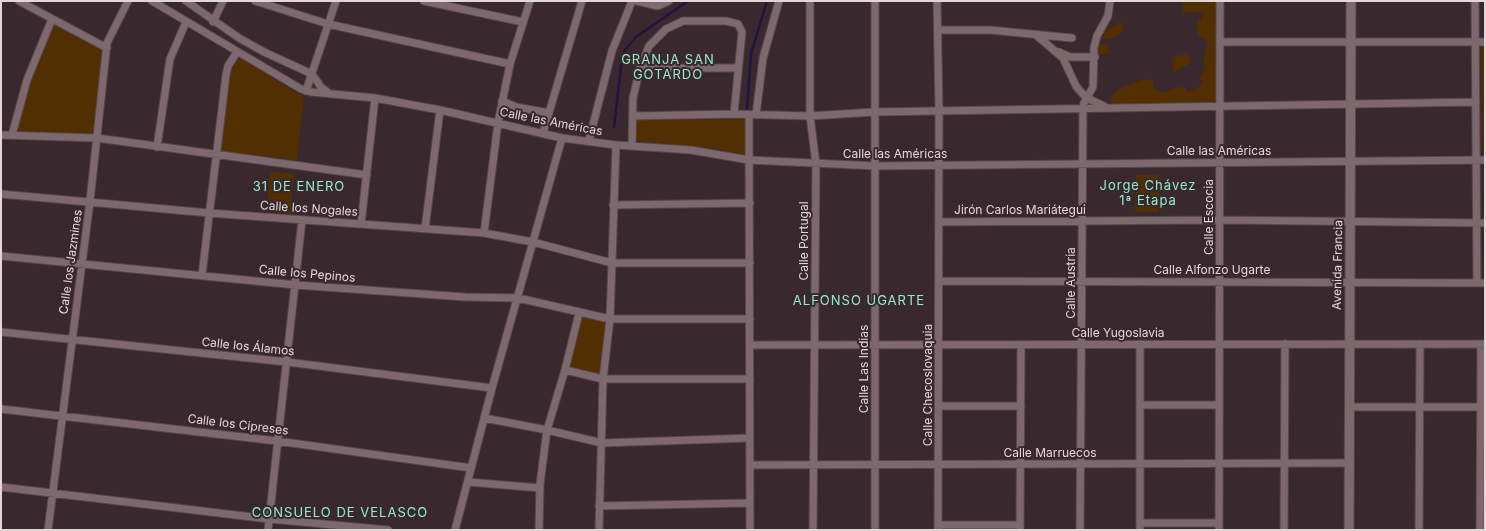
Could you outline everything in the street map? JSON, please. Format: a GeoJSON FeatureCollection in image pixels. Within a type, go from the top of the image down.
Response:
{"type":"FeatureCollection","features":[{"type":"Feature","properties":{"kind":"street"},"geometry":{"type":"LineString","coordinates":[[18,1],[107,48]]}},
{"type":"Feature","properties":{"kind":"street","name":"Calle los Jazmines"},"geometry":{"type":"LineString","coordinates":[[48,530],[90,201],[107,43],[128,1]]}},
{"type":"Feature","properties":{"kind":"street"},"geometry":{"type":"LineString","coordinates":[[152,1],[237,52],[308,92],[312,74],[336,1]]}},
{"type":"Feature","properties":{"kind":"street"},"geometry":{"type":"LineString","coordinates":[[186,1],[213,22],[264,52],[312,74],[321,87],[330,94]]}},
{"type":"Feature","properties":{"kind":"street"},"geometry":{"type":"LineString","coordinates":[[213,22],[223,1]]}},
{"type":"Feature","properties":{"kind":"street"},"geometry":{"type":"LineString","coordinates":[[255,1],[328,24],[510,64]]}},
{"type":"Feature","properties":{"kind":"street"},"geometry":{"type":"LineString","coordinates":[[424,1],[523,22]]}},
{"type":"Feature","properties":{"kind":"street"},"geometry":{"type":"LineString","coordinates":[[484,233],[502,101],[510,64],[530,1]]}},
{"type":"Feature","properties":{"kind":"street"},"geometry":{"type":"LineString","coordinates":[[543,133],[582,1]]}},
{"type":"Feature","properties":{"kind":"street"},"geometry":{"type":"LineString","coordinates":[[589,140],[612,51],[632,1]]}},
{"type":"Feature","properties":{"kind":"street"},"geometry":{"type":"LineString","coordinates":[[637,1],[658,6],[669,1]]}},
{"type":"Feature","properties":{"kind":"street"},"geometry":{"type":"LineString","coordinates":[[750,530],[749,160],[753,115],[763,58],[780,1]]}},
{"type":"Feature","properties":{"kind":"street","name":"Calle Portugal"},"geometry":{"type":"LineString","coordinates":[[810,1],[810,116],[816,164],[813,530]]}},
{"type":"Feature","properties":{"kind":"street","name":"Calle Las Indias"},"geometry":{"type":"LineString","coordinates":[[875,1],[875,530]]}},
{"type":"Feature","properties":{"kind":"street","name":"Calle Checoslovaquia"},"geometry":{"type":"LineString","coordinates":[[937,1],[940,110],[938,527]]}},
{"type":"Feature","properties":{"kind":"street","name":"Calle Austria"},"geometry":{"type":"LineString","coordinates":[[1080,530],[1083,221],[1082,164],[1084,108],[1093,87],[1095,57],[1094,46],[1097,36],[1108,16],[1110,1]]}},
{"type":"Feature","properties":{"kind":"street","name":"Calle Escocia"},"geometry":{"type":"LineString","coordinates":[[1219,527],[1220,1]]}},
{"type":"Feature","properties":{"kind":"street","name":"Avenida Francia"},"geometry":{"type":"LineString","coordinates":[[1349,530],[1349,344],[1351,222],[1349,162],[1351,103],[1351,1]]}},
{"type":"Feature","properties":{"kind":"street"},"geometry":{"type":"LineString","coordinates":[[1475,1],[1477,283]]}},
{"type":"Feature","properties":{"kind":"street"},"geometry":{"type":"LineString","coordinates":[[12,135],[27,80],[52,19]]}},
{"type":"Feature","properties":{"kind":"street"},"geometry":{"type":"LineString","coordinates":[[632,145],[633,98],[640,68],[649,46],[666,29],[682,21],[726,21],[738,24],[742,32],[734,114]]}},
{"type":"Feature","properties":{"kind":"street"},"geometry":{"type":"LineString","coordinates":[[156,147],[170,59],[186,22]]}},
{"type":"Feature","properties":{"kind":"street"},"geometry":{"type":"LineString","coordinates":[[938,30],[990,30],[1072,38]]}},
{"type":"Feature","properties":{"kind":"street"},"geometry":{"type":"LineString","coordinates":[[1036,35],[1063,58],[1076,86],[1087,98],[1106,107]]}},
{"type":"Feature","properties":{"kind":"street"},"geometry":{"type":"LineString","coordinates":[[1220,42],[1485,42]]}},
{"type":"Feature","properties":{"kind":"street"},"geometry":{"type":"LineString","coordinates":[[202,275],[208,213],[226,75],[228,66],[237,52]]}},
{"type":"Feature","properties":{"kind":"street"},"geometry":{"type":"LineString","coordinates":[[1057,52],[1070,57],[1095,57]]}},
{"type":"Feature","properties":{"kind":"street"},"geometry":{"type":"LineString","coordinates":[[640,68],[738,68]]}},
{"type":"Feature","properties":{"kind":"street","name":"Calle las Américas"},"geometry":{"type":"LineString","coordinates":[[308,92],[376,98],[440,110],[562,138],[589,140],[616,145],[691,150],[749,160],[816,164],[876,166],[1485,160]]}},
{"type":"Feature","properties":{"kind":"street"},"geometry":{"type":"LineString","coordinates":[[361,224],[376,98]]}},
{"type":"Feature","properties":{"kind":"street"},"geometry":{"type":"LineString","coordinates":[[502,101],[516,107],[549,113]]}},
{"type":"Feature","properties":{"kind":"street"},"geometry":{"type":"LineString","coordinates":[[633,116],[734,114],[810,116],[940,110],[1476,102]]}},
{"type":"Feature","properties":{"kind":"street"},"geometry":{"type":"LineString","coordinates":[[425,229],[440,110]]}},
{"type":"Feature","properties":{"kind":"street"},"geometry":{"type":"LineString","coordinates":[[1,135],[97,138],[367,175]]}},
{"type":"Feature","properties":{"kind":"street"},"geometry":{"type":"LineString","coordinates":[[455,530],[492,388],[562,138]]}},
{"type":"Feature","properties":{"kind":"street"},"geometry":{"type":"LineString","coordinates":[[599,530],[604,379],[610,319],[616,145]]}},
{"type":"Feature","properties":{"kind":"street","name":"Calle los Nogales"},"geometry":{"type":"LineString","coordinates":[[1,194],[208,213],[484,233],[533,242],[612,263],[750,263]]}},
{"type":"Feature","properties":{"kind":"street"},"geometry":{"type":"LineString","coordinates":[[614,205],[750,203]]}},
{"type":"Feature","properties":{"kind":"street"},"geometry":{"type":"LineString","coordinates":[[268,530],[302,220]]}},
{"type":"Feature","properties":{"kind":"street","name":"Jirón Carlos Mariátegui"},"geometry":{"type":"LineString","coordinates":[[939,222],[1220,220],[1485,223]]}},
{"type":"Feature","properties":{"kind":"street","name":"Calle los Pepinos"},"geometry":{"type":"LineString","coordinates":[[1,256],[296,285],[465,297],[518,298],[610,319],[750,319]]}},
{"type":"Feature","properties":{"kind":"street","name":"Calle Alfonzo Ugarte"},"geometry":{"type":"LineString","coordinates":[[939,281],[1350,281],[1485,283]]}},
{"type":"Feature","properties":{"kind":"street"},"geometry":{"type":"LineString","coordinates":[[539,530],[540,488],[547,430],[565,370],[579,313]]}},
{"type":"Feature","properties":{"kind":"street","name":"Calle los Álamos"},"geometry":{"type":"LineString","coordinates":[[1,332],[287,362],[492,388]]}},
{"type":"Feature","properties":{"kind":"street"},"geometry":{"type":"LineString","coordinates":[[1140,344],[1140,526],[1219,527]]}},
{"type":"Feature","properties":{"kind":"street"},"geometry":{"type":"LineString","coordinates":[[1284,530],[1285,344]]}},
{"type":"Feature","properties":{"kind":"street"},"geometry":{"type":"LineString","coordinates":[[1419,530],[1420,344]]}},
{"type":"Feature","properties":{"kind":"street"},"geometry":{"type":"LineString","coordinates":[[1480,530],[1483,344]]}},
{"type":"Feature","properties":{"kind":"street","name":"Calle Yugoslavia"},"geometry":{"type":"LineString","coordinates":[[750,345],[1483,344]]}},
{"type":"Feature","properties":{"kind":"street"},"geometry":{"type":"LineString","coordinates":[[938,527],[1020,528],[1021,345]]}},
{"type":"Feature","properties":{"kind":"street"},"geometry":{"type":"LineString","coordinates":[[565,370],[604,379],[750,379]]}},
{"type":"Feature","properties":{"kind":"street"},"geometry":{"type":"LineString","coordinates":[[1140,404],[1219,405]]}},
{"type":"Feature","properties":{"kind":"street"},"geometry":{"type":"LineString","coordinates":[[939,406],[1021,406]]}},
{"type":"Feature","properties":{"kind":"street"},"geometry":{"type":"LineString","coordinates":[[1349,407],[1483,407]]}},
{"type":"Feature","properties":{"kind":"street","name":"Calle los Cipreses"},"geometry":{"type":"LineString","coordinates":[[1,409],[278,441],[471,468]]}},
{"type":"Feature","properties":{"kind":"street"},"geometry":{"type":"LineString","coordinates":[[484,418],[547,430],[602,443],[750,438]]}},
{"type":"Feature","properties":{"kind":"street","name":"Calle Marruecos"},"geometry":{"type":"LineString","coordinates":[[750,465],[1349,463]]}},
{"type":"Feature","properties":{"kind":"street"},"geometry":{"type":"LineString","coordinates":[[468,482],[540,488]]}},
{"type":"Feature","properties":{"kind":"street"},"geometry":{"type":"LineString","coordinates":[[1,487],[269,519],[388,530]]}},
{"type":"Feature","properties":{"kind":"street"},"geometry":{"type":"LineString","coordinates":[[599,506],[750,503]]}},
{"type":"Feature","properties":{"kind":"shaded area"},"geometry":{"type":"Polygon","coordinates":[[[1183,1],[1218,1],[1221,105],[1115,105],[1109,99],[1118,89],[1141,80],[1153,79],[1155,90],[1166,92],[1178,87],[1186,88],[1186,92],[1199,87],[1203,82],[1199,78],[1205,69],[1203,61],[1208,41],[1199,36],[1196,24],[1206,13],[1183,12],[1183,1]]]}},
{"type":"Feature","properties":{"kind":"shaded area"},"geometry":{"type":"Polygon","coordinates":[[[1122,22],[1124,30],[1112,39],[1102,39],[1106,30],[1122,22]]]}},
{"type":"Feature","properties":{"kind":"shaded area"},"geometry":{"type":"Polygon","coordinates":[[[54,24],[103,50],[94,135],[17,133],[32,77],[54,24]]]}},
{"type":"Feature","properties":{"kind":"shaded area"},"geometry":{"type":"Polygon","coordinates":[[[1099,43],[1108,46],[1109,53],[1101,55],[1097,53],[1096,48],[1099,43]]]}},
{"type":"Feature","properties":{"kind":"shaded area"},"geometry":{"type":"Polygon","coordinates":[[[1481,47],[1485,47],[1485,156],[1483,156],[1481,47]]]}},
{"type":"Feature","properties":{"kind":"shaded area"},"geometry":{"type":"Polygon","coordinates":[[[1186,54],[1190,58],[1191,63],[1173,73],[1172,57],[1186,54]]]}},
{"type":"Feature","properties":{"kind":"shaded area"},"geometry":{"type":"Polygon","coordinates":[[[238,57],[304,97],[297,160],[220,152],[230,72],[238,57]]]}},
{"type":"Feature","properties":{"kind":"shaded area"},"geometry":{"type":"Polygon","coordinates":[[[746,119],[746,155],[713,148],[636,141],[636,120],[746,119]]]}},
{"type":"Feature","properties":{"kind":"shaded area"},"geometry":{"type":"Polygon","coordinates":[[[271,171],[294,174],[290,214],[266,212],[271,171]]]}},
{"type":"Feature","properties":{"kind":"shaded area"},"geometry":{"type":"Polygon","coordinates":[[[1136,175],[1159,175],[1159,212],[1135,212],[1136,175]]]}},
{"type":"Feature","properties":{"kind":"shaded area"},"geometry":{"type":"Polygon","coordinates":[[[580,314],[608,320],[602,376],[568,369],[580,314]]]}},
{"type":"Feature","properties":{"kind":"waterway"},"geometry":{"type":"LineString","coordinates":[[614,127],[622,58],[625,50],[636,37],[688,1]]}},
{"type":"Feature","properties":{"kind":"waterway"},"geometry":{"type":"LineString","coordinates":[[747,110],[751,54],[767,1]]}},
{"type":"Feature","properties":{"kind":"district","name":"GRANJA SAN GOTARDO"},"geometry":{"type":"Point","coordinates":[668,68]}},
{"type":"Feature","properties":{"kind":"district","name":"31 DE ENERO"},"geometry":{"type":"Point","coordinates":[299,187]}},
{"type":"Feature","properties":{"kind":"district","name":"Jorge Chávez 1ª Etapa"},"geometry":{"type":"Point","coordinates":[1148,194]}},
{"type":"Feature","properties":{"kind":"district","name":"ALFONSO UGARTE"},"geometry":{"type":"Point","coordinates":[859,301]}},
{"type":"Feature","properties":{"kind":"district","name":"CONSUELO DE VELASCO"},"geometry":{"type":"Point","coordinates":[340,513]}}]}
